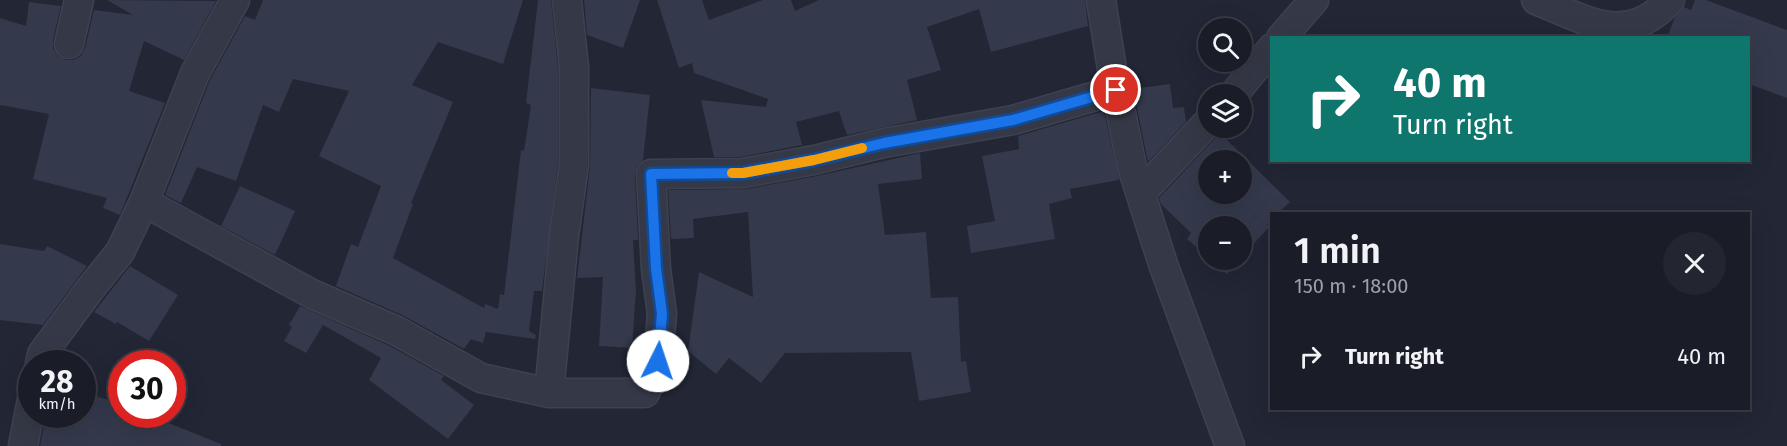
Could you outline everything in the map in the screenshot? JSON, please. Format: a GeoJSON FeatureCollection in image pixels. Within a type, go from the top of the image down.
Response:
{"type":"FeatureCollection","features":[{"type":"Feature","properties":{"kind":"street"},"geometry":{"type":"LineString","coordinates":[[69,44],[79,0]]}},
{"type":"Feature","properties":{"kind":"street"},"geometry":{"type":"LineString","coordinates":[[45,350],[120,252],[144,202],[195,73],[235,0]]}},
{"type":"Feature","properties":{"kind":"street"},"geometry":{"type":"LineString","coordinates":[[549,393],[564,236],[574,165],[574,67],[567,0]]}},
{"type":"Feature","properties":{"kind":"street"},"geometry":{"type":"LineString","coordinates":[[1101,0],[1132,167],[1163,264],[1230,446]]}},
{"type":"Feature","properties":{"kind":"street"},"geometry":{"type":"LineString","coordinates":[[1283,36],[1314,0]]}},
{"type":"Feature","properties":{"kind":"street"},"geometry":{"type":"LineString","coordinates":[[1536,0],[1589,21],[1612,27],[1636,25],[1670,0]]}},
{"type":"Feature","properties":{"kind":"street"},"geometry":{"type":"LineString","coordinates":[[1242,84],[1270,50]]}},
{"type":"Feature","properties":{"kind":"street"},"geometry":{"type":"LineString","coordinates":[[144,202],[312,294],[397,331],[481,378],[549,393],[645,393],[658,361],[662,314],[656,268],[651,174],[743,173],[814,160],[884,143],[1013,120],[1116,90]]}},
{"type":"Feature","properties":{"kind":"street"},"geometry":{"type":"LineString","coordinates":[[1140,193],[1198,132]]}},
{"type":"Feature","properties":{"kind":"street"},"geometry":{"type":"LineString","coordinates":[[23,446],[26,428]]}},
{"type":"Feature","properties":{"kind":"building"},"geometry":{"type":"Polygon","coordinates":[[[107,0],[216,1],[184,60],[144,41],[129,91],[165,103],[120,215],[103,208],[107,198],[33,179],[49,114],[0,105],[0,18],[26,26],[29,2],[61,6],[53,48],[58,56],[66,60],[73,60],[81,56],[85,48],[94,10],[133,15],[107,0]]]}},
{"type":"Feature","properties":{"kind":"building"},"geometry":{"type":"Polygon","coordinates":[[[263,0],[523,0],[503,64],[438,42],[412,85],[453,102],[411,203],[413,204],[393,258],[484,308],[485,304],[498,309],[500,294],[504,295],[521,150],[524,151],[531,105],[526,103],[538,0],[551,0],[558,68],[558,164],[542,291],[534,291],[529,331],[536,335],[535,339],[486,332],[483,343],[471,339],[464,349],[404,316],[336,286],[351,244],[358,247],[381,186],[319,156],[349,91],[293,79],[279,112],[263,105],[236,181],[197,167],[181,203],[165,195],[210,80],[245,16],[255,20],[263,0]]]}},
{"type":"Feature","properties":{"kind":"building"},"geometry":{"type":"Polygon","coordinates":[[[584,0],[640,0],[623,48],[587,35],[584,0]]]}},
{"type":"Feature","properties":{"kind":"building"},"geometry":{"type":"Polygon","coordinates":[[[657,0],[702,0],[709,20],[763,0],[791,0],[795,11],[819,0],[1085,0],[1088,26],[991,52],[979,9],[927,27],[941,70],[907,80],[917,120],[847,135],[839,111],[796,122],[802,145],[741,157],[714,157],[701,100],[766,107],[768,99],[694,73],[692,63],[679,68],[657,0]]]}},
{"type":"Feature","properties":{"kind":"building"},"geometry":{"type":"Polygon","coordinates":[[[1695,0],[1706,0],[1787,30],[1787,98],[1750,84],[1750,36],[1668,36],[1674,19],[1684,7],[1691,10],[1695,0]]]}},
{"type":"Feature","properties":{"kind":"building"},"geometry":{"type":"Polygon","coordinates":[[[1170,84],[1173,108],[1184,107],[1186,122],[1148,162],[1135,99],[1141,98],[1139,88],[1170,84]]]}},
{"type":"Feature","properties":{"kind":"building"},"geometry":{"type":"Polygon","coordinates":[[[591,88],[650,95],[643,160],[637,166],[635,175],[638,240],[633,240],[636,290],[632,348],[599,346],[603,277],[577,278],[590,167],[591,88]]]}},
{"type":"Feature","properties":{"kind":"building"},"geometry":{"type":"Polygon","coordinates":[[[1104,111],[1119,180],[1070,189],[1072,198],[1049,204],[1055,239],[971,253],[967,226],[995,221],[982,156],[1019,149],[1018,136],[1104,111]]]}},
{"type":"Feature","properties":{"kind":"building"},"geometry":{"type":"Polygon","coordinates":[[[1215,138],[1225,138],[1237,150],[1204,150],[1215,138]]]}},
{"type":"Feature","properties":{"kind":"building"},"geometry":{"type":"Polygon","coordinates":[[[920,153],[922,179],[878,184],[885,235],[926,232],[931,298],[958,297],[961,362],[966,361],[971,392],[919,401],[911,352],[785,353],[761,383],[729,358],[716,374],[688,351],[699,272],[753,297],[748,212],[693,219],[694,238],[671,239],[668,190],[746,189],[920,153]]]}},
{"type":"Feature","properties":{"kind":"building"},"geometry":{"type":"Polygon","coordinates":[[[1198,156],[1198,204],[1252,204],[1252,165],[1290,202],[1279,212],[1270,212],[1270,221],[1267,225],[1269,227],[1252,246],[1252,216],[1198,216],[1198,248],[1187,239],[1191,233],[1161,204],[1159,198],[1198,156]]]}},
{"type":"Feature","properties":{"kind":"building"},"geometry":{"type":"Polygon","coordinates":[[[240,186],[295,211],[275,255],[221,226],[240,186]]]}},
{"type":"Feature","properties":{"kind":"building"},"geometry":{"type":"Polygon","coordinates":[[[0,244],[44,251],[47,246],[87,266],[43,325],[0,320],[0,244]]]}},
{"type":"Feature","properties":{"kind":"building"},"geometry":{"type":"Polygon","coordinates":[[[130,266],[178,295],[149,341],[117,322],[116,324],[94,312],[130,266]]]}},
{"type":"Feature","properties":{"kind":"building"},"geometry":{"type":"Polygon","coordinates":[[[300,306],[390,346],[444,376],[441,380],[474,405],[448,439],[369,380],[381,358],[323,325],[306,353],[284,341],[292,327],[289,325],[300,306]]]}},
{"type":"Feature","properties":{"kind":"building"},"geometry":{"type":"Polygon","coordinates":[[[96,396],[108,400],[108,428],[181,428],[221,444],[221,446],[40,446],[43,428],[96,428],[96,396]]]}},
{"type":"Feature","properties":{"kind":"slow traffic"},"geometry":{"type":"LineString","coordinates":[[732,173],[814,160],[862,148]]}},
{"type":"Feature","properties":{"kind":"route"},"geometry":{"type":"LineString","coordinates":[[658,361],[662,314],[656,268],[651,174],[743,173],[814,160],[884,143],[1013,120],[1116,90]]}}]}
